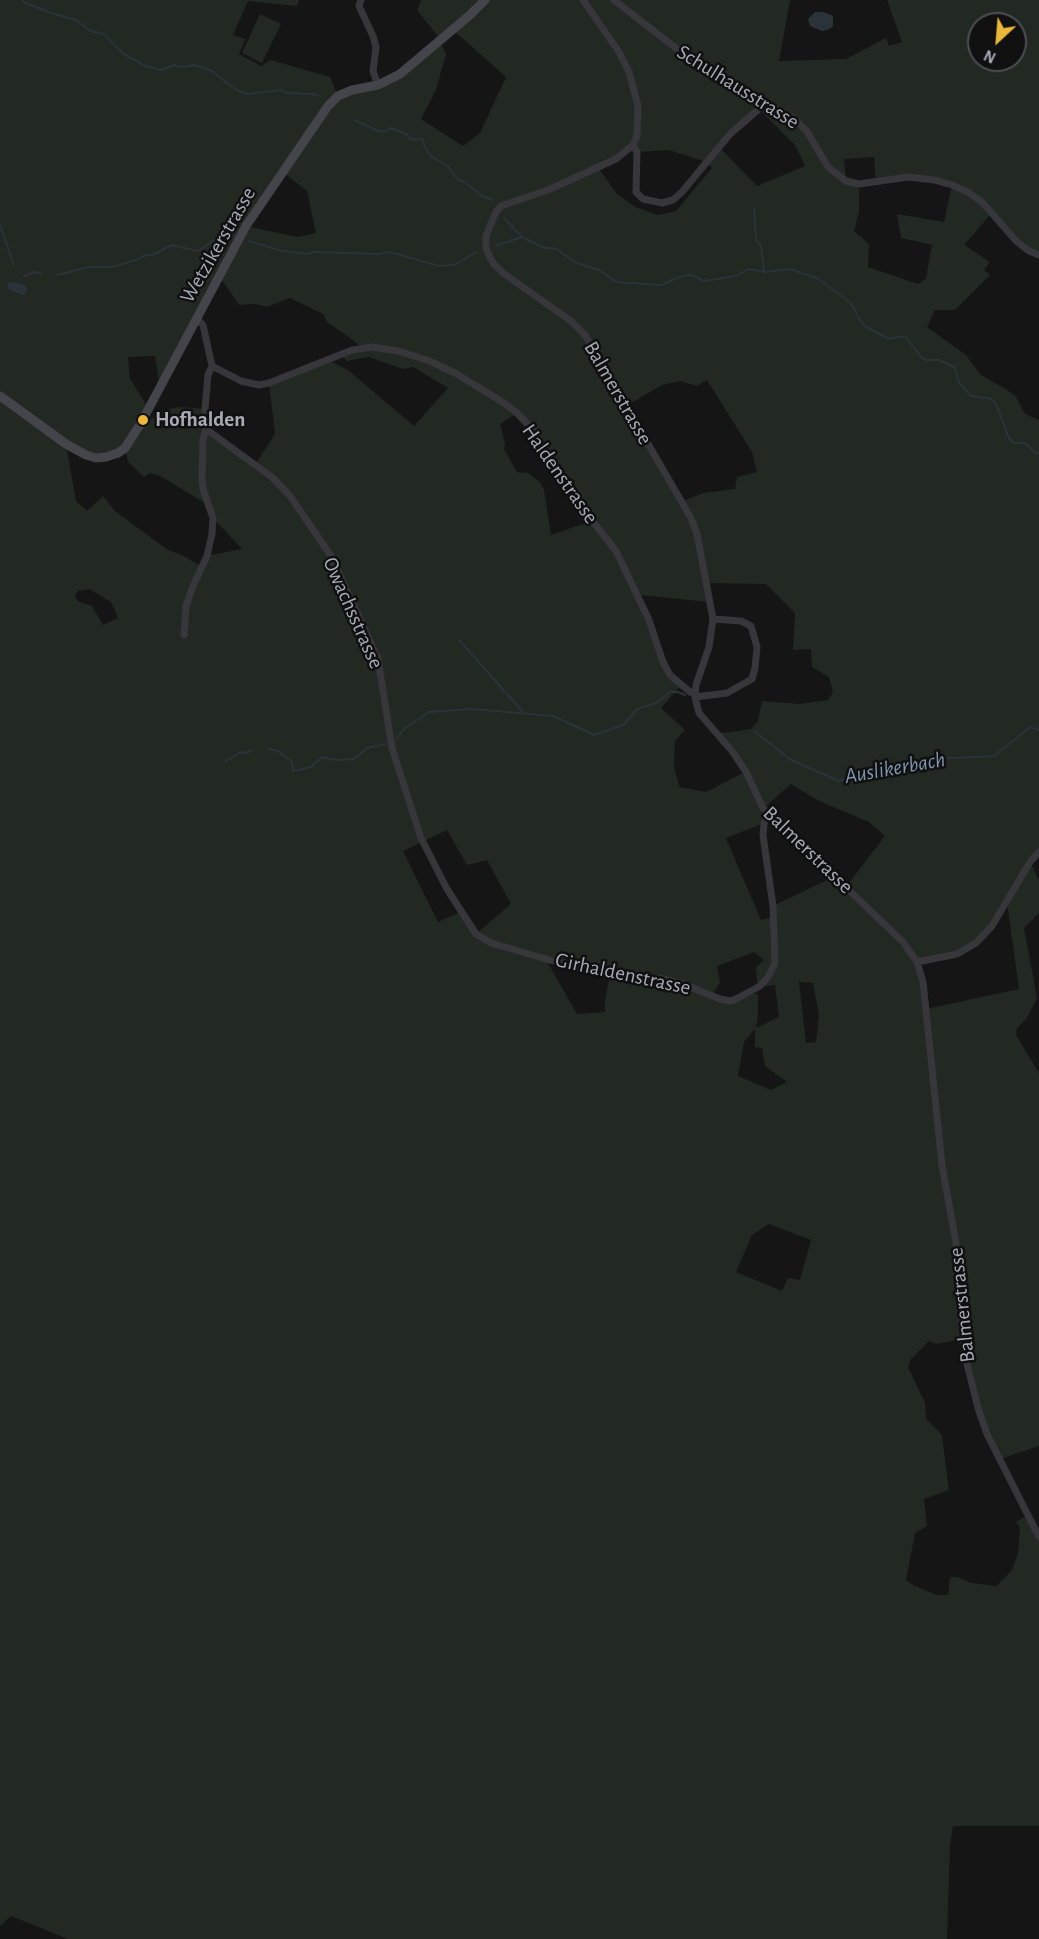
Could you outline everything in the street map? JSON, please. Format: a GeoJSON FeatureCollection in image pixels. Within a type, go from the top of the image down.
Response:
{"type":"FeatureCollection","features":[{"type":"Feature","properties":{"kind":"street"},"geometry":{"type":"LineString","coordinates":[[361,0],[359,6],[376,47],[373,71],[378,85]]}},
{"type":"Feature","properties":{"kind":"street","name":"Wetzikerstrasse"},"geometry":{"type":"LineString","coordinates":[[0,396],[75,450],[96,458],[118,453],[132,439],[246,226],[328,106],[338,96],[352,90],[378,85],[400,74],[471,15],[485,0]]}},
{"type":"Feature","properties":{"kind":"street"},"geometry":{"type":"LineString","coordinates":[[584,0],[619,52],[634,87],[638,126],[633,145],[637,152],[636,192],[643,199],[662,203],[673,200],[730,134],[759,109],[764,101]]}},
{"type":"Feature","properties":{"kind":"street","name":"Schulhausstrasse"},"geometry":{"type":"LineString","coordinates":[[614,0],[704,70],[792,117],[806,130],[828,166],[846,181],[860,184],[908,177],[952,185],[968,192],[983,203],[1016,241],[1039,255]]}},
{"type":"Feature","properties":{"kind":"street","name":"Balmerstrasse"},"geometry":{"type":"LineString","coordinates":[[633,145],[616,159],[568,181],[501,206],[486,236],[486,249],[493,262],[503,273],[571,321],[585,335],[691,518],[697,534],[712,619],[709,647],[697,676],[695,695],[699,713],[732,751],[746,772],[759,803],[903,942],[917,962],[922,982],[942,1165],[956,1243],[967,1364],[987,1434],[1039,1537]]}},
{"type":"Feature","properties":{"kind":"street"},"geometry":{"type":"LineString","coordinates":[[1029,251],[1032,248],[1039,249]]}},
{"type":"Feature","properties":{"kind":"street"},"geometry":{"type":"LineString","coordinates":[[184,635],[186,606],[207,556],[213,518],[203,489],[202,477],[206,429],[205,400],[208,375],[212,366],[203,325],[196,318]]}},
{"type":"Feature","properties":{"kind":"street","name":"Haldenstrasse"},"geometry":{"type":"LineString","coordinates":[[212,366],[241,381],[259,385],[352,350],[372,347],[398,351],[427,360],[455,373],[504,403],[534,431],[555,473],[616,551],[649,620],[669,675],[695,695]]}},
{"type":"Feature","properties":{"kind":"street","name":"Owachsstrasse"},"geometry":{"type":"LineString","coordinates":[[206,429],[273,478],[290,496],[331,556],[378,659],[395,760],[422,838],[455,904],[476,934],[483,940]]}},
{"type":"Feature","properties":{"kind":"street"},"geometry":{"type":"LineString","coordinates":[[695,695],[727,693],[752,679],[755,668],[757,647],[751,626],[741,621],[712,619]]}},
{"type":"Feature","properties":{"kind":"street","name":"Girhaldenstrasse"},"geometry":{"type":"LineString","coordinates":[[483,940],[584,970],[663,979],[683,984],[720,999],[730,1001],[736,999],[760,986],[775,963],[773,906],[762,835],[764,823],[770,814]]}},
{"type":"Feature","properties":{"kind":"street"},"geometry":{"type":"LineString","coordinates":[[917,962],[957,954],[976,943],[992,926],[1030,862],[1039,852]]}},
{"type":"Feature","properties":{"kind":"shaded area"},"geometry":{"type":"Polygon","coordinates":[[[0,0],[299,0],[297,6],[248,1],[233,35],[245,39],[239,54],[261,66],[271,60],[330,77],[338,96],[378,85],[440,41],[446,54],[436,90],[421,119],[463,146],[480,133],[506,77],[453,30],[441,40],[417,10],[421,0],[790,0],[779,61],[846,59],[886,38],[889,46],[902,42],[887,0],[1039,0],[1039,255],[1029,251],[992,213],[964,245],[990,262],[984,270],[990,275],[955,310],[935,310],[927,327],[966,355],[980,374],[1015,395],[1025,414],[1039,420],[1039,852],[1030,862],[1039,880],[1039,913],[1024,928],[1037,998],[1027,1018],[1017,1028],[1016,1035],[1039,1073],[1039,1446],[1000,1459],[987,1434],[963,1339],[936,1344],[929,1341],[911,1359],[908,1367],[925,1403],[926,1419],[942,1435],[949,1490],[924,1499],[927,1526],[915,1533],[906,1580],[937,1595],[948,1595],[950,1577],[958,1577],[971,1583],[997,1586],[1012,1570],[1018,1554],[1020,1528],[1016,1522],[1028,1515],[1039,1537],[1039,1826],[953,1826],[950,1845],[947,1939],[68,1939],[11,1916],[0,1926],[0,0]],[[759,109],[719,147],[757,186],[805,166],[795,145],[759,109]],[[633,146],[598,167],[616,193],[635,207],[658,215],[676,211],[712,168],[706,162],[669,150],[637,152],[633,146]],[[874,157],[844,159],[846,181],[859,184],[859,212],[854,231],[869,244],[868,267],[918,284],[926,278],[932,245],[901,238],[897,214],[944,222],[952,185],[908,177],[876,182],[874,157]],[[284,173],[246,226],[298,237],[316,233],[307,191],[284,173]],[[219,276],[160,388],[155,356],[128,357],[130,379],[149,409],[146,423],[163,410],[180,407],[205,409],[206,429],[255,465],[275,434],[269,383],[328,360],[348,370],[414,426],[448,388],[413,367],[403,369],[369,357],[347,361],[342,354],[361,347],[327,322],[323,314],[290,298],[267,307],[254,304],[239,305],[219,276]],[[707,380],[697,386],[680,381],[662,385],[626,406],[681,502],[703,493],[735,489],[737,477],[757,472],[752,452],[707,380]],[[517,413],[500,424],[505,443],[504,449],[517,472],[528,473],[540,482],[544,490],[551,535],[591,521],[555,473],[534,431],[517,413]],[[66,445],[76,501],[87,511],[103,496],[115,511],[168,550],[202,567],[207,556],[242,549],[213,518],[210,506],[160,476],[150,473],[144,477],[128,462],[125,448],[106,457],[66,445]],[[707,583],[710,602],[639,595],[663,662],[681,685],[661,708],[685,730],[675,741],[674,766],[679,787],[706,792],[745,772],[716,734],[751,729],[758,721],[762,701],[799,704],[828,700],[833,692],[829,677],[812,667],[811,649],[793,650],[795,613],[766,584],[707,583]],[[89,589],[78,591],[75,595],[77,601],[92,606],[103,625],[118,618],[111,602],[89,589]],[[791,784],[764,808],[770,814],[764,823],[726,838],[761,920],[773,917],[773,906],[827,880],[833,874],[846,887],[885,836],[869,822],[819,801],[791,784]],[[447,830],[403,851],[438,922],[460,912],[476,934],[511,904],[487,860],[467,865],[447,830]],[[1007,902],[992,926],[957,954],[918,962],[926,1009],[1019,989],[1007,902]],[[754,952],[717,966],[720,982],[712,996],[730,1001],[751,992],[758,995],[756,1028],[779,1017],[775,985],[761,987],[757,982],[756,967],[764,960],[754,952]],[[545,958],[577,1014],[605,1012],[610,974],[545,958]],[[799,982],[806,1043],[816,1042],[819,1016],[813,983],[799,982]],[[755,1029],[744,1042],[738,1076],[771,1090],[787,1082],[765,1066],[762,1048],[755,1047],[755,1029]],[[769,1224],[752,1235],[736,1272],[782,1291],[788,1278],[800,1280],[811,1240],[769,1224]]]}},
{"type":"Feature","properties":{"kind":"shaded area"},"geometry":{"type":"Polygon","coordinates":[[[815,12],[824,12],[833,16],[833,26],[822,31],[810,26],[808,19],[815,12]]]}},
{"type":"Feature","properties":{"kind":"shaded area"},"geometry":{"type":"Polygon","coordinates":[[[260,14],[281,24],[262,63],[242,53],[260,14]]]}},
{"type":"Feature","properties":{"kind":"shaded area"},"geometry":{"type":"Polygon","coordinates":[[[8,283],[25,285],[26,294],[22,295],[8,289],[8,283]]]}},
{"type":"Feature","properties":{"kind":"waterway"},"geometry":{"type":"LineString","coordinates":[[22,0],[51,13],[76,20],[90,31],[104,34],[125,55],[146,66],[161,70],[175,65],[180,67],[195,65],[212,71],[236,90],[247,94],[282,90],[286,93],[318,96]]}},
{"type":"Feature","properties":{"kind":"waterway"},"geometry":{"type":"LineString","coordinates":[[354,120],[378,131],[383,132],[391,128],[408,135],[410,139],[422,138],[432,157],[448,166],[458,180],[465,182],[482,196],[493,200]]}},
{"type":"Feature","properties":{"kind":"waterway"},"geometry":{"type":"LineString","coordinates":[[754,208],[756,240],[761,246],[764,271]]}},
{"type":"Feature","properties":{"kind":"waterway"},"geometry":{"type":"LineString","coordinates":[[504,218],[522,237]]}},
{"type":"Feature","properties":{"kind":"waterway"},"geometry":{"type":"LineString","coordinates":[[0,225],[14,265]]}},
{"type":"Feature","properties":{"kind":"waterway"},"geometry":{"type":"LineString","coordinates":[[57,275],[89,267],[112,267],[152,255],[172,245],[198,251],[219,237],[234,236]]}},
{"type":"Feature","properties":{"kind":"waterway"},"geometry":{"type":"LineString","coordinates":[[495,246],[522,237],[542,247],[556,249],[577,263],[599,270],[616,282],[661,285],[682,276],[692,275],[704,281],[736,276],[748,269],[765,272],[789,269],[817,278],[851,303],[866,327],[889,339],[902,336],[922,358],[939,360],[954,367],[959,382],[971,396],[992,399],[996,404],[1009,438],[1014,443],[1025,443],[1035,453],[1039,453]]}},
{"type":"Feature","properties":{"kind":"waterway"},"geometry":{"type":"LineString","coordinates":[[249,241],[282,251],[306,254],[314,252],[379,254],[390,252],[439,266],[454,265],[477,252]]}},
{"type":"Feature","properties":{"kind":"waterway"},"geometry":{"type":"LineString","coordinates":[[24,276],[34,272],[41,273]]}},
{"type":"Feature","properties":{"kind":"waterway"},"geometry":{"type":"LineString","coordinates":[[459,640],[523,712]]}},
{"type":"Feature","properties":{"kind":"waterway","name":"Auslikerbach"},"geometry":{"type":"LineString","coordinates":[[396,739],[404,729],[429,712],[472,709],[553,716],[594,735],[623,725],[637,709],[656,703],[670,692],[685,695]]}},
{"type":"Feature","properties":{"kind":"waterway","name":"Auslikerbach"},"geometry":{"type":"LineString","coordinates":[[754,731],[791,760],[839,781],[865,774],[903,771],[931,759],[994,756],[1030,727],[1039,730]]}},
{"type":"Feature","properties":{"kind":"waterway"},"geometry":{"type":"LineString","coordinates":[[269,749],[278,751],[292,762],[293,771],[311,767],[322,757],[336,760],[354,759],[367,748],[386,744]]}},
{"type":"Feature","properties":{"kind":"waterway"},"geometry":{"type":"LineString","coordinates":[[226,761],[241,752],[251,751]]}},
{"type":"Feature","properties":{"kind":"place","name":"Hofhalden"},"geometry":{"type":"Point","coordinates":[143,420]}}]}
